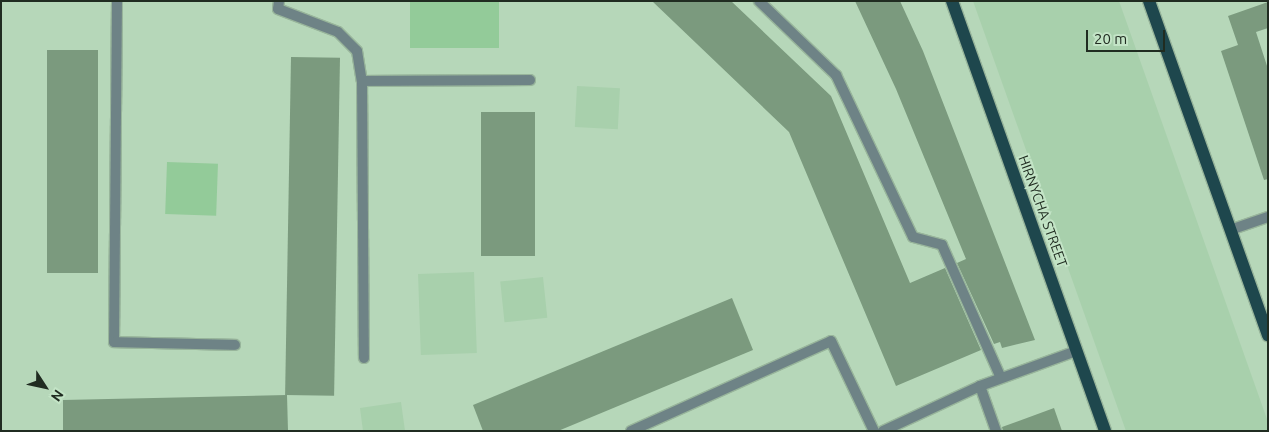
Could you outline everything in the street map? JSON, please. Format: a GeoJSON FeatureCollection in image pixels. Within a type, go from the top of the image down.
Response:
{"type":"FeatureCollection","features":[{"type":"Feature","properties":{"kind":"main road","name":"HIRNYCHA STREET"},"geometry":{"type":"LineString","coordinates":[[952,1],[1105,431]]}},
{"type":"Feature","properties":{"kind":"main road"},"geometry":{"type":"LineString","coordinates":[[1149,1],[1268,335]]}},
{"type":"Feature","properties":{"kind":"street"},"geometry":{"type":"LineString","coordinates":[[117,1],[114,342],[235,345]]}},
{"type":"Feature","properties":{"kind":"street"},"geometry":{"type":"LineString","coordinates":[[279,1],[278,9],[338,32],[357,51],[362,81],[364,358]]}},
{"type":"Feature","properties":{"kind":"street"},"geometry":{"type":"LineString","coordinates":[[759,1],[836,75],[912,237],[942,245],[1001,378]]}},
{"type":"Feature","properties":{"kind":"street"},"geometry":{"type":"LineString","coordinates":[[362,81],[530,80]]}},
{"type":"Feature","properties":{"kind":"street"},"geometry":{"type":"LineString","coordinates":[[1230,230],[1268,217]]}},
{"type":"Feature","properties":{"kind":"street"},"geometry":{"type":"LineString","coordinates":[[631,431],[831,341],[874,431]]}},
{"type":"Feature","properties":{"kind":"street"},"geometry":{"type":"LineString","coordinates":[[884,431],[980,386],[1076,351]]}},
{"type":"Feature","properties":{"kind":"street"},"geometry":{"type":"LineString","coordinates":[[980,386],[996,431]]}},
{"type":"Feature","properties":{"kind":"shaded area"},"geometry":{"type":"Polygon","coordinates":[[[410,1],[499,1],[499,48],[410,48],[410,1]]]}},
{"type":"Feature","properties":{"kind":"shaded area"},"geometry":{"type":"Polygon","coordinates":[[[973,1],[1119,1],[1268,422],[1268,431],[1126,431],[973,1]]]}},
{"type":"Feature","properties":{"kind":"shaded area"},"geometry":{"type":"Polygon","coordinates":[[[577,86],[620,88],[618,129],[575,127],[577,86]]]}},
{"type":"Feature","properties":{"kind":"shaded area"},"geometry":{"type":"Polygon","coordinates":[[[167,162],[218,164],[216,216],[165,214],[167,162]]]}},
{"type":"Feature","properties":{"kind":"shaded area"},"geometry":{"type":"Polygon","coordinates":[[[474,272],[477,353],[421,355],[418,274],[474,272]]]}},
{"type":"Feature","properties":{"kind":"shaded area"},"geometry":{"type":"Polygon","coordinates":[[[543,277],[547,318],[505,322],[500,281],[543,277]]]}},
{"type":"Feature","properties":{"kind":"shaded area"},"geometry":{"type":"Polygon","coordinates":[[[401,402],[405,431],[363,431],[360,408],[401,402]]]}},
{"type":"Feature","properties":{"kind":"building"},"geometry":{"type":"Polygon","coordinates":[[[652,1],[731,1],[831,96],[910,283],[945,268],[981,350],[896,386],[789,132],[652,1]]]}},
{"type":"Feature","properties":{"kind":"building"},"geometry":{"type":"Polygon","coordinates":[[[855,1],[900,1],[923,51],[1035,340],[1002,348],[1000,342],[994,344],[957,263],[966,259],[896,89],[855,1]]]}},
{"type":"Feature","properties":{"kind":"building"},"geometry":{"type":"Polygon","coordinates":[[[1268,2],[1268,28],[1256,32],[1268,69],[1268,179],[1264,180],[1221,51],[1238,45],[1228,16],[1268,2]]]}},
{"type":"Feature","properties":{"kind":"building"},"geometry":{"type":"Polygon","coordinates":[[[47,50],[98,50],[98,273],[47,273],[47,50]]]}},
{"type":"Feature","properties":{"kind":"building"},"geometry":{"type":"Polygon","coordinates":[[[291,57],[340,58],[334,396],[285,395],[291,57]]]}},
{"type":"Feature","properties":{"kind":"building"},"geometry":{"type":"Polygon","coordinates":[[[481,112],[535,112],[535,256],[481,256],[481,112]]]}},
{"type":"Feature","properties":{"kind":"building"},"geometry":{"type":"Polygon","coordinates":[[[732,298],[753,350],[558,431],[483,431],[473,405],[732,298]]]}},
{"type":"Feature","properties":{"kind":"building"},"geometry":{"type":"Polygon","coordinates":[[[287,395],[288,431],[63,431],[63,400],[287,395]]]}},
{"type":"Feature","properties":{"kind":"building"},"geometry":{"type":"Polygon","coordinates":[[[1054,408],[1062,431],[1003,431],[1002,427],[1054,408]]]}}]}
